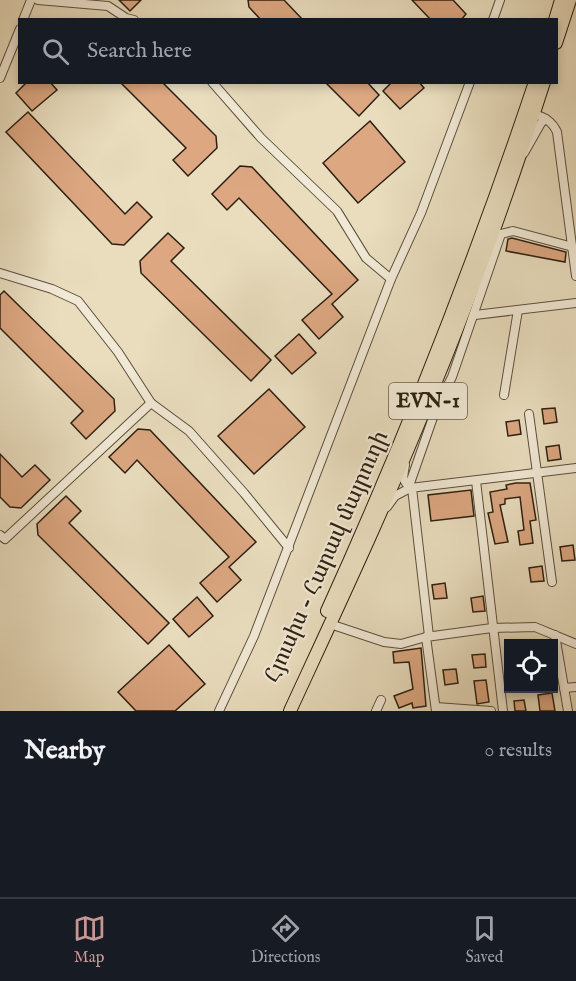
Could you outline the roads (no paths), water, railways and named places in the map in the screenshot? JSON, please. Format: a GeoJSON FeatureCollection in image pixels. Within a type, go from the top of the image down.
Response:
{"type":"FeatureCollection","features":[{"type":"Feature","properties":{"kind":"highway"},"geometry":{"type":"LineString","coordinates":[[556,18],[561,0]]}},
{"type":"Feature","properties":{"kind":"highway"},"geometry":{"type":"LineString","coordinates":[[558,38],[570,0]]}},
{"type":"Feature","properties":{"kind":"highway","name":"Հյուսիս - Հարավ մայրուղի"},"geometry":{"type":"LineString","coordinates":[[282,711],[392,465],[438,354],[481,240],[534,84]]}},
{"type":"Feature","properties":{"kind":"highway","name":"Հյուսիս - Հարավ մայրուղի"},"geometry":{"type":"LineString","coordinates":[[290,711],[408,449],[464,311],[543,84]]}},
{"type":"Feature","properties":{"kind":"street"},"geometry":{"type":"LineString","coordinates":[[24,18],[31,0]]}},
{"type":"Feature","properties":{"kind":"street"},"geometry":{"type":"LineString","coordinates":[[38,0],[108,6],[126,18]]}},
{"type":"Feature","properties":{"kind":"street"},"geometry":{"type":"LineString","coordinates":[[494,18],[500,0]]}},
{"type":"Feature","properties":{"kind":"street"},"geometry":{"type":"LineString","coordinates":[[0,78],[18,33]]}},
{"type":"Feature","properties":{"kind":"street"},"geometry":{"type":"LineString","coordinates":[[214,84],[261,138],[336,211],[366,258],[390,279]]}},
{"type":"Feature","properties":{"kind":"street"},"geometry":{"type":"LineString","coordinates":[[219,711],[254,636],[390,279],[421,213],[469,84]]}},
{"type":"Feature","properties":{"kind":"street"},"geometry":{"type":"LineString","coordinates":[[534,114],[554,125],[557,132],[576,276]]}},
{"type":"Feature","properties":{"kind":"street"},"geometry":{"type":"LineString","coordinates":[[518,161],[530,145],[541,123],[546,119]]}},
{"type":"Feature","properties":{"kind":"street"},"geometry":{"type":"LineString","coordinates":[[491,711],[436,709],[410,488],[437,406],[452,377],[501,234],[513,231],[573,247]]}},
{"type":"Feature","properties":{"kind":"street"},"geometry":{"type":"LineString","coordinates":[[0,273],[52,289],[78,301],[118,352],[152,403],[189,431],[289,548]]}},
{"type":"Feature","properties":{"kind":"street"},"geometry":{"type":"LineString","coordinates":[[474,315],[576,303]]}},
{"type":"Feature","properties":{"kind":"street"},"geometry":{"type":"LineString","coordinates":[[504,395],[518,310]]}},
{"type":"Feature","properties":{"kind":"street"},"geometry":{"type":"LineString","coordinates":[[0,535],[5,539],[152,403]]}},
{"type":"Feature","properties":{"kind":"street"},"geometry":{"type":"LineString","coordinates":[[529,414],[552,582]]}},
{"type":"Feature","properties":{"kind":"street"},"geometry":{"type":"LineString","coordinates":[[408,449],[403,478],[404,483],[410,488]]}},
{"type":"Feature","properties":{"kind":"street"},"geometry":{"type":"LineString","coordinates":[[376,521],[395,496],[410,488],[576,468]]}},
{"type":"Feature","properties":{"kind":"street"},"geometry":{"type":"LineString","coordinates":[[476,481],[503,711]]}},
{"type":"Feature","properties":{"kind":"street"},"geometry":{"type":"LineString","coordinates":[[330,624],[384,642],[400,644],[428,636],[492,628],[535,627],[576,644]]}},
{"type":"Feature","properties":{"kind":"street"},"geometry":{"type":"LineString","coordinates":[[555,635],[568,711]]}},
{"type":"Feature","properties":{"kind":"street"},"geometry":{"type":"LineString","coordinates":[[564,688],[576,687]]}},
{"type":"Feature","properties":{"kind":"street"},"geometry":{"type":"LineString","coordinates":[[376,711],[381,700]]}}]}
